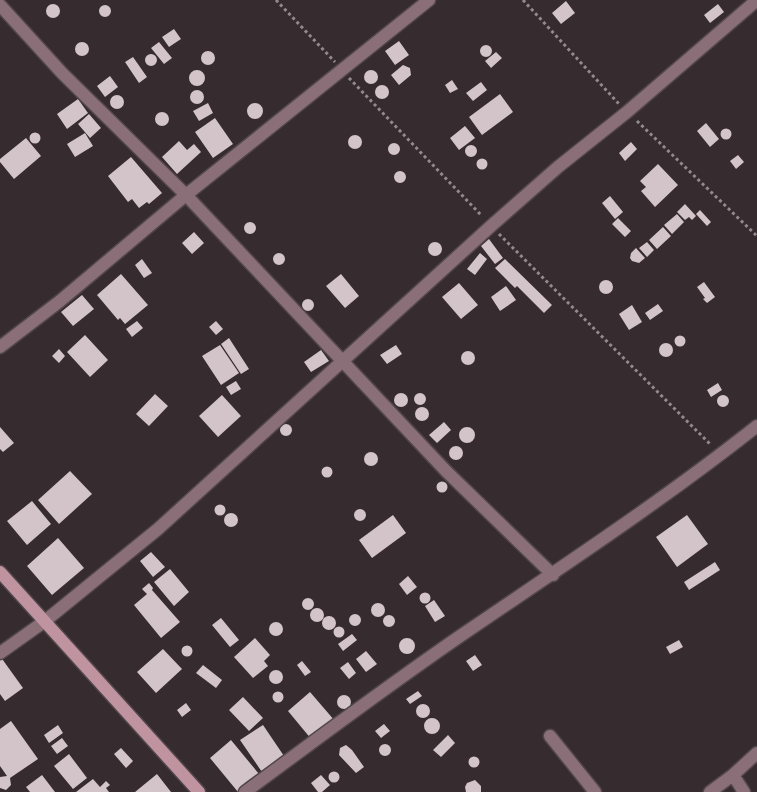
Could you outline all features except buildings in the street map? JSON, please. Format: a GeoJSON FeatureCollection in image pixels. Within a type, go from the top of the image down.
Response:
{"type":"FeatureCollection","features":[{"type":"Feature","properties":{"kind":"main road"},"geometry":{"type":"LineString","coordinates":[[0,572],[199,792]]}},
{"type":"Feature","properties":{"kind":"street"},"geometry":{"type":"LineString","coordinates":[[0,347],[60,301],[186,195],[429,0]]}},
{"type":"Feature","properties":{"kind":"street"},"geometry":{"type":"LineString","coordinates":[[0,653],[45,621],[158,529],[558,167],[627,112],[757,0]]}},
{"type":"Feature","properties":{"kind":"street"},"geometry":{"type":"LineString","coordinates":[[0,4],[62,73],[186,195],[470,496],[553,575]]}},
{"type":"Feature","properties":{"kind":"street"},"geometry":{"type":"LineString","coordinates":[[245,792],[471,628],[553,575],[721,455],[757,426]]}},
{"type":"Feature","properties":{"kind":"street"},"geometry":{"type":"LineString","coordinates":[[550,736],[595,792]]}},
{"type":"Feature","properties":{"kind":"street"},"geometry":{"type":"LineString","coordinates":[[710,792],[757,753]]}},
{"type":"Feature","properties":{"kind":"street"},"geometry":{"type":"LineString","coordinates":[[733,775],[744,792]]}}]}
